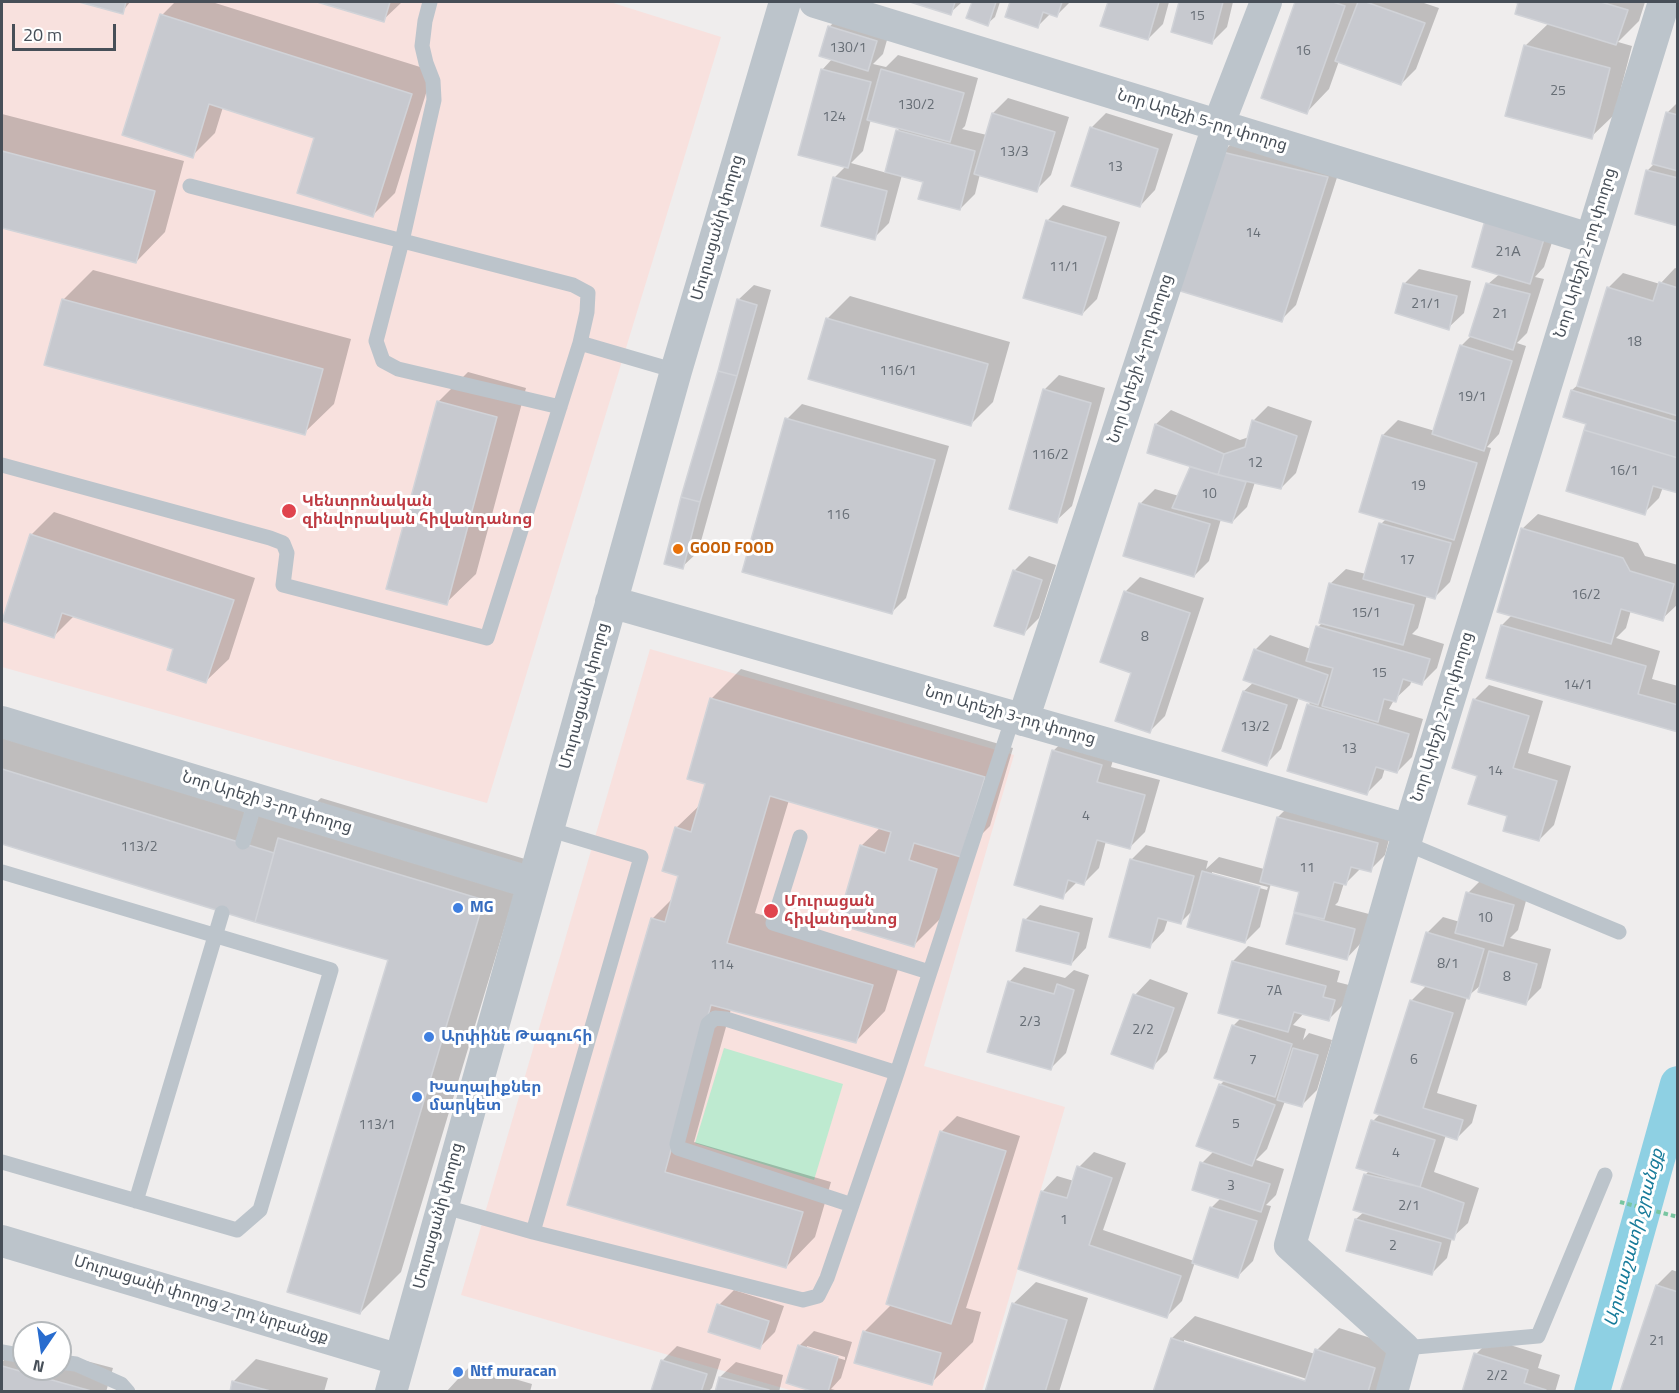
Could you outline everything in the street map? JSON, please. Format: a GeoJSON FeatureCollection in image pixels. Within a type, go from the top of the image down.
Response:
{"type":"FeatureCollection","features":[{"type":"Feature","properties":{"kind":"street","name":"Մուրացանի փողոց"},"geometry":{"type":"LineString","coordinates":[[391,1392],[676,371],[785,2]]}},
{"type":"Feature","properties":{"kind":"street","name":"Նոր Արեշի 5-րդ փողոց"},"geometry":{"type":"LineString","coordinates":[[815,2],[1590,239]]}},
{"type":"Feature","properties":{"kind":"street","name":"Նոր Արեշի 4-րդ փողոց"},"geometry":{"type":"LineString","coordinates":[[1018,718],[1218,126],[1266,2]]}},
{"type":"Feature","properties":{"kind":"street","name":"Նոր Արեշի 2-րդ փողոց"},"geometry":{"type":"LineString","coordinates":[[1404,1348],[1290,1245],[1407,836],[1664,2]]}},
{"type":"Feature","properties":{"kind":"street","name":"Նոր Արեշի 3-րդ փողոց"},"geometry":{"type":"LineString","coordinates":[[611,602],[1018,718],[1407,836]]}},
{"type":"Feature","properties":{"kind":"street","name":"Նոր Արեշի 3-րդ փողոց"},"geometry":{"type":"LineString","coordinates":[[2,722],[532,883]]}},
{"type":"Feature","properties":{"kind":"street","name":"Մուրացանի փողոց 2-րդ նրբանցք"},"geometry":{"type":"LineString","coordinates":[[2,1241],[400,1359]]}},
{"type":"Feature","properties":{"kind":"street"},"geometry":{"type":"LineString","coordinates":[[1392,1392],[1404,1348]]}},
{"type":"Feature","properties":{"kind":"lane"},"geometry":{"type":"LineString","coordinates":[[430,2],[422,46],[433,81],[434,100],[402,241],[376,341],[383,361],[398,369],[560,407]]}},
{"type":"Feature","properties":{"kind":"lane"},"geometry":{"type":"LineString","coordinates":[[2,465],[270,538],[284,543],[287,553],[283,585],[487,638],[580,343],[587,312],[588,293],[573,285],[190,186]]}},
{"type":"Feature","properties":{"kind":"lane"},"geometry":{"type":"LineString","coordinates":[[580,343],[676,371]]}},
{"type":"Feature","properties":{"kind":"lane"},"geometry":{"type":"LineString","coordinates":[[442,1206],[533,1232],[803,1300],[818,1296],[852,1205],[929,972],[1018,718]]}},
{"type":"Feature","properties":{"kind":"lane"},"geometry":{"type":"LineString","coordinates":[[243,842],[256,800]]}},
{"type":"Feature","properties":{"kind":"lane"},"geometry":{"type":"LineString","coordinates":[[533,1232],[641,857],[548,829]]}},
{"type":"Feature","properties":{"kind":"lane"},"geometry":{"type":"LineString","coordinates":[[1407,836],[1619,932]]}},
{"type":"Feature","properties":{"kind":"lane"},"geometry":{"type":"LineString","coordinates":[[800,837],[772,923],[929,972]]}},
{"type":"Feature","properties":{"kind":"lane"},"geometry":{"type":"LineString","coordinates":[[2,872],[331,970],[260,1210],[237,1230],[2,1162]]}},
{"type":"Feature","properties":{"kind":"lane"},"geometry":{"type":"LineString","coordinates":[[136,1201],[222,913]]}},
{"type":"Feature","properties":{"kind":"lane"},"geometry":{"type":"LineString","coordinates":[[852,1205],[678,1148],[677,1144],[708,1024],[715,1018],[726,1020],[897,1073]]}},
{"type":"Feature","properties":{"kind":"lane"},"geometry":{"type":"LineString","coordinates":[[1404,1348],[1538,1336],[1605,1176]]}},
{"type":"Feature","properties":{"kind":"lane"},"geometry":{"type":"LineString","coordinates":[[72,1364],[121,1384],[128,1392]]}},
{"type":"Feature","properties":{"kind":"path"},"geometry":{"type":"LineString","coordinates":[[1625,1203],[1677,1217]]}},
{"type":"Feature","properties":{"kind":"shaded area","name":"Կենտրոնական զինվորական հիվանդանոց"},"geometry":{"type":"Polygon","coordinates":[[[2,2],[610,2],[721,37],[487,803],[2,667],[2,2]]]}},
{"type":"Feature","properties":{"kind":"shaded area","name":"Մուրացան հիվանդանոց"},"geometry":{"type":"Polygon","coordinates":[[[650,649],[1014,755],[924,1066],[1065,1107],[982,1391],[793,1391],[461,1295],[650,649]]]}},
{"type":"Feature","properties":{"kind":"green space"},"geometry":{"type":"Polygon","coordinates":[[[724,1048],[843,1084],[814,1180],[695,1143],[724,1048]]]}},
{"type":"Feature","properties":{"kind":"building"},"geometry":{"type":"Polygon","coordinates":[[[79,2],[126,2],[123,14],[79,2]]]}},
{"type":"Feature","properties":{"kind":"building"},"geometry":{"type":"Polygon","coordinates":[[[317,2],[390,2],[384,22],[317,2]]]}},
{"type":"Feature","properties":{"kind":"building"},"geometry":{"type":"Polygon","coordinates":[[[910,2],[955,2],[951,15],[910,2]]]}},
{"type":"Feature","properties":{"kind":"building"},"geometry":{"type":"Polygon","coordinates":[[[972,2],[996,2],[988,26],[966,18],[972,2]]]}},
{"type":"Feature","properties":{"kind":"building"},"geometry":{"type":"Polygon","coordinates":[[[1010,2],[1062,2],[1057,17],[1043,12],[1038,28],[1005,17],[1010,2]]]}},
{"type":"Feature","properties":{"kind":"building"},"geometry":{"type":"Polygon","coordinates":[[[1108,2],[1159,2],[1148,40],[1100,26],[1108,2]]]}},
{"type":"Feature","properties":{"kind":"building"},"geometry":{"type":"Polygon","coordinates":[[[1179,2],[1223,2],[1212,44],[1171,32],[1179,2]]]}},
{"type":"Feature","properties":{"kind":"building"},"geometry":{"type":"Polygon","coordinates":[[[1295,2],[1333,2],[1345,6],[1307,114],[1261,98],[1295,2]]]}},
{"type":"Feature","properties":{"kind":"building"},"geometry":{"type":"Polygon","coordinates":[[[1358,2],[1366,2],[1425,23],[1401,85],[1335,61],[1358,2]]]}},
{"type":"Feature","properties":{"kind":"building"},"geometry":{"type":"Polygon","coordinates":[[[1514,2],[1601,2],[1628,10],[1616,45],[1515,14],[1518,3],[1514,2]]]}},
{"type":"Feature","properties":{"kind":"building"},"geometry":{"type":"Polygon","coordinates":[[[160,14],[412,94],[373,217],[297,193],[314,138],[209,104],[193,158],[122,135],[160,14]]]}},
{"type":"Feature","properties":{"kind":"building"},"geometry":{"type":"Polygon","coordinates":[[[828,26],[877,41],[868,71],[819,56],[828,26]]]}},
{"type":"Feature","properties":{"kind":"building"},"geometry":{"type":"Polygon","coordinates":[[[1524,45],[1610,68],[1592,139],[1505,116],[1524,45]]]}},
{"type":"Feature","properties":{"kind":"building"},"geometry":{"type":"Polygon","coordinates":[[[821,69],[871,82],[848,168],[798,155],[821,69]]]}},
{"type":"Feature","properties":{"kind":"building"},"geometry":{"type":"Polygon","coordinates":[[[881,69],[964,93],[950,142],[867,120],[881,69]]]}},
{"type":"Feature","properties":{"kind":"building"},"geometry":{"type":"Polygon","coordinates":[[[1666,112],[1678,115],[1678,171],[1652,164],[1666,112]]]}},
{"type":"Feature","properties":{"kind":"building"},"geometry":{"type":"Polygon","coordinates":[[[992,113],[1055,132],[1037,192],[974,174],[992,113]]]}},
{"type":"Feature","properties":{"kind":"building"},"geometry":{"type":"Polygon","coordinates":[[[1090,127],[1158,149],[1140,207],[1071,186],[1090,127]]]}},
{"type":"Feature","properties":{"kind":"building"},"geometry":{"type":"Polygon","coordinates":[[[896,130],[975,151],[960,210],[918,199],[923,182],[885,172],[896,130]]]}},
{"type":"Feature","properties":{"kind":"building"},"geometry":{"type":"Polygon","coordinates":[[[2,151],[155,191],[136,263],[2,228],[2,151]]]}},
{"type":"Feature","properties":{"kind":"building"},"geometry":{"type":"Polygon","coordinates":[[[1222,152],[1328,177],[1282,322],[1177,290],[1222,152]]]}},
{"type":"Feature","properties":{"kind":"building"},"geometry":{"type":"Polygon","coordinates":[[[1646,170],[1678,178],[1678,226],[1635,214],[1646,170]]]}},
{"type":"Feature","properties":{"kind":"building"},"geometry":{"type":"Polygon","coordinates":[[[833,177],[887,191],[875,240],[821,226],[833,177]]]}},
{"type":"Feature","properties":{"kind":"building"},"geometry":{"type":"Polygon","coordinates":[[[1046,220],[1106,237],[1082,315],[1023,298],[1046,220]]]}},
{"type":"Feature","properties":{"kind":"building"},"geometry":{"type":"Polygon","coordinates":[[[1485,220],[1544,239],[1530,284],[1472,267],[1485,220]]]}},
{"type":"Feature","properties":{"kind":"building"},"geometry":{"type":"Polygon","coordinates":[[[1659,282],[1678,288],[1678,416],[1577,386],[1607,287],[1653,301],[1659,282]]]}},
{"type":"Feature","properties":{"kind":"building"},"geometry":{"type":"Polygon","coordinates":[[[1403,283],[1457,296],[1449,330],[1395,313],[1403,283]]]}},
{"type":"Feature","properties":{"kind":"building"},"geometry":{"type":"Polygon","coordinates":[[[1486,283],[1530,294],[1513,350],[1469,336],[1486,283]]]}},
{"type":"Feature","properties":{"kind":"building"},"geometry":{"type":"Polygon","coordinates":[[[62,299],[323,369],[305,435],[44,365],[62,299]]]}},
{"type":"Feature","properties":{"kind":"building"},"geometry":{"type":"Polygon","coordinates":[[[737,299],[757,305],[737,376],[718,371],[737,299]]]}},
{"type":"Feature","properties":{"kind":"building"},"geometry":{"type":"Polygon","coordinates":[[[826,318],[988,364],[971,426],[808,379],[826,318]]]}},
{"type":"Feature","properties":{"kind":"building"},"geometry":{"type":"Polygon","coordinates":[[[1460,345],[1512,361],[1484,451],[1432,434],[1460,345]]]}},
{"type":"Feature","properties":{"kind":"building"},"geometry":{"type":"Polygon","coordinates":[[[718,371],[737,376],[700,502],[681,497],[718,371]]]}},
{"type":"Feature","properties":{"kind":"building"},"geometry":{"type":"Polygon","coordinates":[[[1043,389],[1091,403],[1057,523],[1009,509],[1043,389]]]}},
{"type":"Feature","properties":{"kind":"building"},"geometry":{"type":"Polygon","coordinates":[[[1571,390],[1678,422],[1678,458],[1584,430],[1586,424],[1563,417],[1571,390]]]}},
{"type":"Feature","properties":{"kind":"building"},"geometry":{"type":"Polygon","coordinates":[[[437,401],[497,417],[447,605],[386,589],[437,401]]]}},
{"type":"Feature","properties":{"kind":"building"},"geometry":{"type":"Polygon","coordinates":[[[785,418],[935,460],[892,614],[742,572],[785,418]]]}},
{"type":"Feature","properties":{"kind":"building"},"geometry":{"type":"Polygon","coordinates":[[[1252,420],[1297,436],[1281,489],[1218,475],[1224,454],[1245,447],[1252,420]]]}},
{"type":"Feature","properties":{"kind":"building"},"geometry":{"type":"Polygon","coordinates":[[[1155,424],[1224,454],[1218,475],[1147,453],[1155,424]]]}},
{"type":"Feature","properties":{"kind":"building"},"geometry":{"type":"Polygon","coordinates":[[[1584,430],[1678,458],[1678,493],[1653,486],[1645,515],[1566,491],[1584,430]]]}},
{"type":"Feature","properties":{"kind":"building"},"geometry":{"type":"Polygon","coordinates":[[[1382,435],[1477,463],[1454,540],[1359,512],[1382,435]]]}},
{"type":"Feature","properties":{"kind":"building"},"geometry":{"type":"Polygon","coordinates":[[[1190,467],[1246,482],[1232,523],[1172,508],[1190,467]]]}},
{"type":"Feature","properties":{"kind":"building"},"geometry":{"type":"Polygon","coordinates":[[[681,497],[700,502],[683,569],[664,564],[681,497]]]}},
{"type":"Feature","properties":{"kind":"building"},"geometry":{"type":"Polygon","coordinates":[[[1139,503],[1210,524],[1194,577],[1123,556],[1139,503]]]}},
{"type":"Feature","properties":{"kind":"building"},"geometry":{"type":"Polygon","coordinates":[[[1379,523],[1451,543],[1435,599],[1363,579],[1379,523]]]}},
{"type":"Feature","properties":{"kind":"building"},"geometry":{"type":"Polygon","coordinates":[[[1521,528],[1623,558],[1630,571],[1674,584],[1663,621],[1621,609],[1611,644],[1497,612],[1521,528]]]}},
{"type":"Feature","properties":{"kind":"building"},"geometry":{"type":"Polygon","coordinates":[[[30,534],[234,600],[206,683],[167,670],[173,649],[62,613],[54,638],[2,621],[30,534]]]}},
{"type":"Feature","properties":{"kind":"building"},"geometry":{"type":"Polygon","coordinates":[[[1013,570],[1042,580],[1024,635],[994,626],[1013,570]]]}},
{"type":"Feature","properties":{"kind":"building"},"geometry":{"type":"Polygon","coordinates":[[[1329,583],[1414,605],[1403,645],[1319,623],[1329,583]]]}},
{"type":"Feature","properties":{"kind":"building"},"geometry":{"type":"Polygon","coordinates":[[[1124,591],[1190,613],[1150,733],[1115,721],[1131,673],[1100,662],[1124,591]]]}},
{"type":"Feature","properties":{"kind":"building"},"geometry":{"type":"Polygon","coordinates":[[[1501,625],[1646,666],[1638,694],[1678,705],[1678,732],[1486,678],[1501,625]]]}},
{"type":"Feature","properties":{"kind":"building"},"geometry":{"type":"Polygon","coordinates":[[[1316,626],[1430,659],[1422,685],[1403,679],[1396,702],[1384,699],[1378,722],[1322,706],[1333,668],[1306,661],[1316,626]]]}},
{"type":"Feature","properties":{"kind":"building"},"geometry":{"type":"Polygon","coordinates":[[[1254,649],[1328,675],[1318,705],[1243,680],[1254,649]]]}},
{"type":"Feature","properties":{"kind":"building"},"geometry":{"type":"Polygon","coordinates":[[[1243,691],[1287,705],[1267,766],[1222,751],[1243,691]]]}},
{"type":"Feature","properties":{"kind":"building"},"geometry":{"type":"Polygon","coordinates":[[[710,698],[985,777],[961,857],[914,843],[909,860],[937,869],[914,947],[837,924],[860,845],[885,853],[891,832],[770,796],[727,943],[873,985],[856,1043],[711,1005],[665,1172],[803,1212],[786,1268],[567,1205],[651,918],[665,922],[678,876],[662,871],[675,827],[691,832],[705,784],[687,779],[710,698]]]}},
{"type":"Feature","properties":{"kind":"building"},"geometry":{"type":"Polygon","coordinates":[[[1473,699],[1529,716],[1513,768],[1557,781],[1539,841],[1503,831],[1507,816],[1468,804],[1477,776],[1452,768],[1473,699]]]}},
{"type":"Feature","properties":{"kind":"building"},"geometry":{"type":"Polygon","coordinates":[[[1307,704],[1409,734],[1397,773],[1376,767],[1367,795],[1287,771],[1307,704]]]}},
{"type":"Feature","properties":{"kind":"building"},"geometry":{"type":"Polygon","coordinates":[[[1052,750],[1102,765],[1097,782],[1145,795],[1130,849],[1097,840],[1084,885],[1068,880],[1063,899],[1014,885],[1052,750]]]}},
{"type":"Feature","properties":{"kind":"building"},"geometry":{"type":"Polygon","coordinates":[[[2,769],[274,853],[255,922],[2,844],[2,769]]]}},
{"type":"Feature","properties":{"kind":"building"},"geometry":{"type":"Polygon","coordinates":[[[1277,817],[1378,843],[1371,872],[1351,867],[1346,885],[1334,882],[1324,919],[1294,912],[1299,892],[1260,882],[1277,817]]]}},
{"type":"Feature","properties":{"kind":"building"},"geometry":{"type":"Polygon","coordinates":[[[278,838],[484,900],[360,1314],[287,1292],[388,960],[255,922],[278,838]]]}},
{"type":"Feature","properties":{"kind":"building"},"geometry":{"type":"Polygon","coordinates":[[[1130,859],[1194,876],[1181,924],[1158,918],[1150,948],[1109,937],[1130,859]]]}},
{"type":"Feature","properties":{"kind":"building"},"geometry":{"type":"Polygon","coordinates":[[[1202,871],[1260,887],[1245,943],[1187,927],[1202,871]]]}},
{"type":"Feature","properties":{"kind":"building"},"geometry":{"type":"Polygon","coordinates":[[[1466,892],[1514,905],[1503,946],[1455,933],[1466,892]]]}},
{"type":"Feature","properties":{"kind":"building"},"geometry":{"type":"Polygon","coordinates":[[[1294,913],[1355,929],[1347,960],[1286,944],[1294,913]]]}},
{"type":"Feature","properties":{"kind":"building"},"geometry":{"type":"Polygon","coordinates":[[[1023,919],[1079,933],[1071,965],[1016,951],[1023,919]]]}},
{"type":"Feature","properties":{"kind":"building"},"geometry":{"type":"Polygon","coordinates":[[[1426,932],[1484,949],[1469,999],[1411,982],[1426,932]]]}},
{"type":"Feature","properties":{"kind":"building"},"geometry":{"type":"Polygon","coordinates":[[[1489,951],[1537,964],[1526,1005],[1478,992],[1489,951]]]}},
{"type":"Feature","properties":{"kind":"building"},"geometry":{"type":"Polygon","coordinates":[[[1232,961],[1326,986],[1323,997],[1335,1000],[1329,1021],[1294,1012],[1288,1032],[1218,1013],[1232,961]]]}},
{"type":"Feature","properties":{"kind":"building"},"geometry":{"type":"Polygon","coordinates":[[[1008,981],[1054,994],[1057,984],[1074,990],[1051,1070],[987,1052],[1008,981]]]}},
{"type":"Feature","properties":{"kind":"building"},"geometry":{"type":"Polygon","coordinates":[[[1133,994],[1174,1008],[1153,1069],[1111,1054],[1133,994]]]}},
{"type":"Feature","properties":{"kind":"building"},"geometry":{"type":"Polygon","coordinates":[[[1410,1000],[1453,1013],[1423,1108],[1463,1120],[1457,1140],[1374,1113],[1410,1000]]]}},
{"type":"Feature","properties":{"kind":"building"},"geometry":{"type":"Polygon","coordinates":[[[1232,1025],[1292,1044],[1275,1097],[1214,1078],[1232,1025]]]}},
{"type":"Feature","properties":{"kind":"building"},"geometry":{"type":"Polygon","coordinates":[[[1293,1048],[1318,1055],[1302,1107],[1277,1100],[1293,1048]]]}},
{"type":"Feature","properties":{"kind":"building"},"geometry":{"type":"Polygon","coordinates":[[[1219,1084],[1275,1105],[1252,1166],[1196,1146],[1219,1084]]]}},
{"type":"Feature","properties":{"kind":"building"},"geometry":{"type":"Polygon","coordinates":[[[1371,1120],[1435,1140],[1420,1187],[1356,1168],[1371,1120]]]}},
{"type":"Feature","properties":{"kind":"building"},"geometry":{"type":"Polygon","coordinates":[[[940,1131],[1006,1151],[951,1324],[886,1304],[940,1131]]]}},
{"type":"Feature","properties":{"kind":"building"},"geometry":{"type":"Polygon","coordinates":[[[1200,1162],[1270,1184],[1261,1212],[1192,1190],[1200,1162]]]}},
{"type":"Feature","properties":{"kind":"building"},"geometry":{"type":"Polygon","coordinates":[[[1077,1166],[1112,1178],[1089,1245],[1181,1276],[1167,1318],[1018,1269],[1041,1191],[1067,1198],[1077,1166]]]}},
{"type":"Feature","properties":{"kind":"building"},"geometry":{"type":"Polygon","coordinates":[[[1364,1174],[1420,1187],[1464,1203],[1454,1240],[1353,1210],[1364,1174]]]}},
{"type":"Feature","properties":{"kind":"building"},"geometry":{"type":"Polygon","coordinates":[[[1210,1207],[1257,1221],[1238,1278],[1192,1263],[1210,1207]]]}},
{"type":"Feature","properties":{"kind":"building"},"geometry":{"type":"Polygon","coordinates":[[[1355,1219],[1441,1243],[1432,1275],[1346,1251],[1355,1219]]]}},
{"type":"Feature","properties":{"kind":"building"},"geometry":{"type":"Polygon","coordinates":[[[1656,1285],[1678,1292],[1678,1392],[1620,1392],[1656,1285]]]}},
{"type":"Feature","properties":{"kind":"building"},"geometry":{"type":"Polygon","coordinates":[[[1012,1303],[1067,1320],[1045,1392],[985,1392],[1012,1303]]]}},
{"type":"Feature","properties":{"kind":"building"},"geometry":{"type":"Polygon","coordinates":[[[717,1304],[769,1321],[760,1349],[708,1332],[717,1304]]]}},
{"type":"Feature","properties":{"kind":"building"},"geometry":{"type":"Polygon","coordinates":[[[863,1331],[941,1353],[932,1385],[854,1363],[863,1331]]]}},
{"type":"Feature","properties":{"kind":"building"},"geometry":{"type":"Polygon","coordinates":[[[1171,1338],[1305,1381],[1315,1349],[1375,1368],[1368,1392],[1153,1392],[1171,1338]]]}},
{"type":"Feature","properties":{"kind":"building"},"geometry":{"type":"Polygon","coordinates":[[[798,1345],[838,1357],[828,1392],[814,1392],[786,1383],[798,1345]]]}},
{"type":"Feature","properties":{"kind":"building"},"geometry":{"type":"Polygon","coordinates":[[[1474,1353],[1528,1370],[1524,1383],[1546,1390],[1546,1392],[1462,1392],[1474,1353]]]}},
{"type":"Feature","properties":{"kind":"building"},"geometry":{"type":"Polygon","coordinates":[[[661,1360],[707,1374],[701,1392],[651,1391],[661,1360]]]}},
{"type":"Feature","properties":{"kind":"building"},"geometry":{"type":"Polygon","coordinates":[[[2,1366],[12,1369],[12,1381],[55,1381],[91,1391],[2,1392],[2,1366]]]}},
{"type":"Feature","properties":{"kind":"building"},"geometry":{"type":"Polygon","coordinates":[[[719,1377],[769,1390],[769,1392],[715,1392],[719,1377]]]}},
{"type":"Feature","properties":{"kind":"building"},"geometry":{"type":"Polygon","coordinates":[[[232,1381],[274,1392],[230,1392],[232,1381]]]}},
{"type":"Feature","properties":{"kind":"waterway","name":"Արտաշատի ջրանցք"},"geometry":{"type":"LineString","coordinates":[[1592,1392],[1678,1084]]}},
{"type":"Feature","properties":{"kind":"place","name":"Կենտրոնական զինվորական հիվանդանոց"},"geometry":{"type":"Point","coordinates":[289,511]}},
{"type":"Feature","properties":{"kind":"place","name":"GOOD FOOD"},"geometry":{"type":"Point","coordinates":[678,549]}},
{"type":"Feature","properties":{"kind":"place","name":"MG"},"geometry":{"type":"Point","coordinates":[458,908]}},
{"type":"Feature","properties":{"kind":"place","name":"Մուրացան հիվանդանոց"},"geometry":{"type":"Point","coordinates":[771,911]}},
{"type":"Feature","properties":{"kind":"place","name":"Արփինե Թագուհի"},"geometry":{"type":"Point","coordinates":[429,1037]}},
{"type":"Feature","properties":{"kind":"place","name":"Խաղալիքներ մարկետ"},"geometry":{"type":"Point","coordinates":[417,1097]}},
{"type":"Feature","properties":{"kind":"place","name":"Ntf muracan"},"geometry":{"type":"Point","coordinates":[458,1372]}}]}
